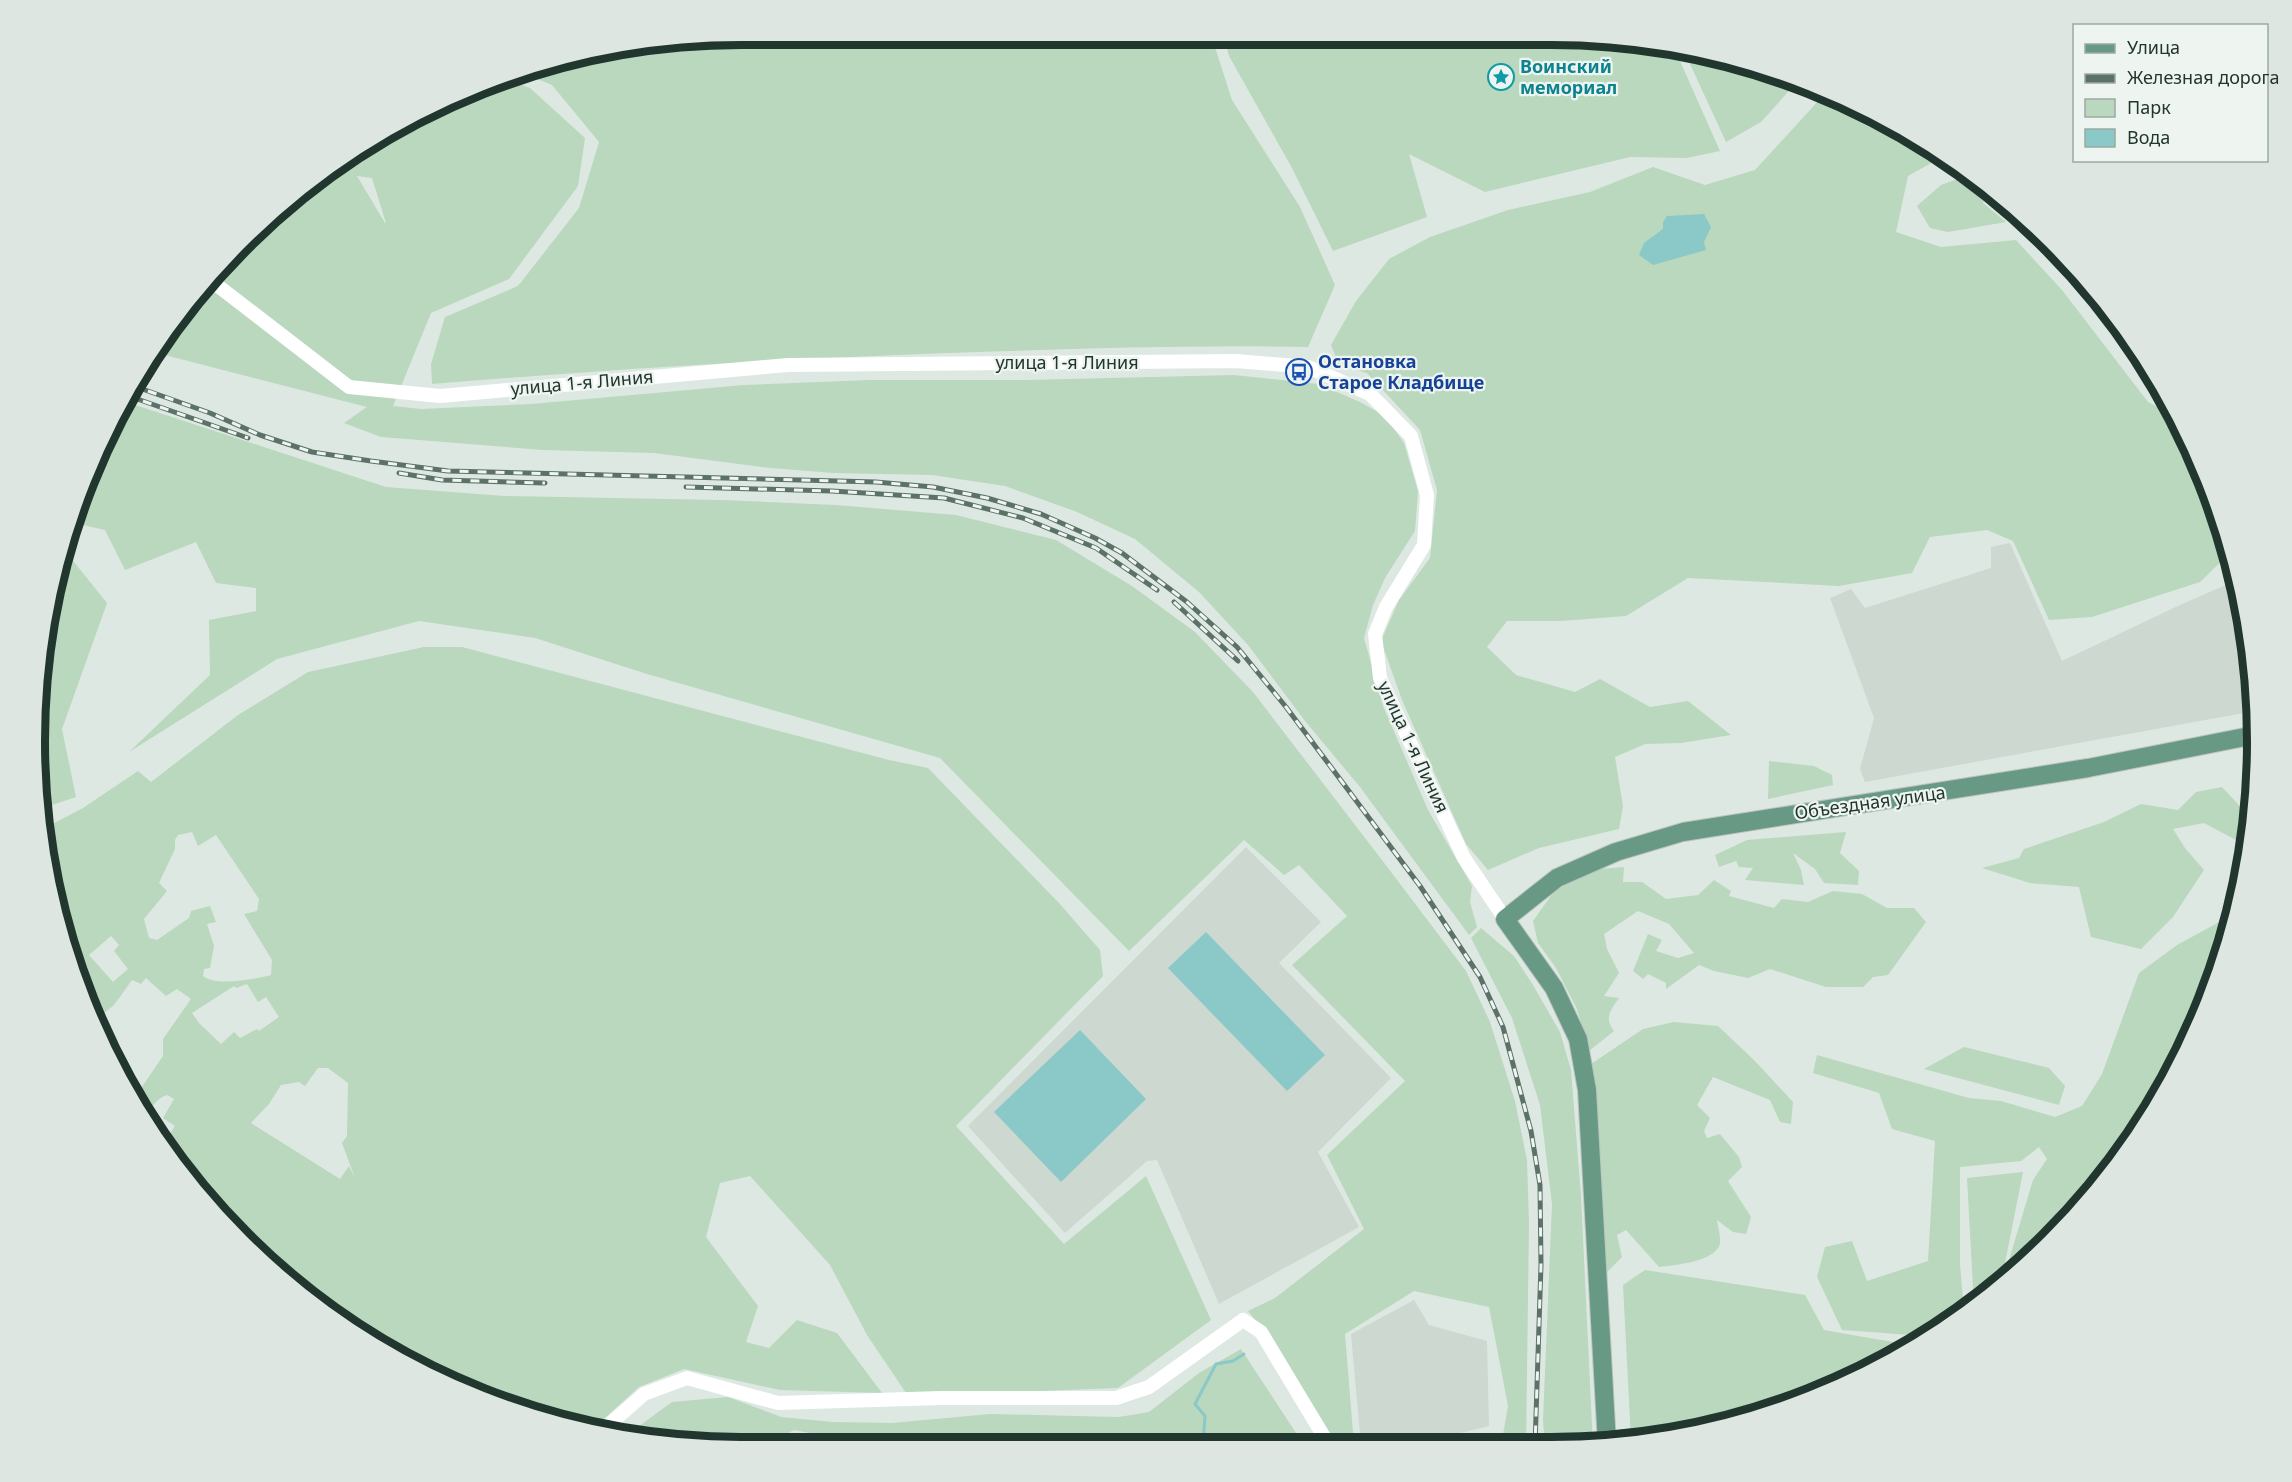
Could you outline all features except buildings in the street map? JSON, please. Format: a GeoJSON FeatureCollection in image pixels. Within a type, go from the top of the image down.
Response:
{"type":"FeatureCollection","features":[{"type":"Feature","properties":{"kind":"main road","name":"Объездная улица"},"geometry":{"type":"LineString","coordinates":[[1505,919],[1557,878],[1616,852],[1683,832],[2055,774],[2247,737]]}},
{"type":"Feature","properties":{"kind":"main road"},"geometry":{"type":"LineString","coordinates":[[1505,919],[1554,988],[1578,1039],[1587,1090],[1606,1435]]}},
{"type":"Feature","properties":{"kind":"street","name":"улица 1-я Линия"},"geometry":{"type":"LineString","coordinates":[[216,284],[349,387],[440,396],[788,365],[1236,361],[1308,367],[1370,394],[1411,436],[1427,495],[1424,545],[1386,607],[1375,634],[1380,678],[1464,858],[1505,919]]}},
{"type":"Feature","properties":{"kind":"street"},"geometry":{"type":"LineString","coordinates":[[609,1425],[644,1394],[687,1378],[778,1403],[975,1398],[1116,1398],[1149,1387],[1243,1320],[1261,1332],[1324,1437]]}},
{"type":"Feature","properties":{"kind":"shaded area"},"geometry":{"type":"Polygon","coordinates":[[[2010,543],[2062,661],[2229,584],[2241,650],[2246,713],[1865,782],[1860,769],[1874,718],[1830,598],[1851,589],[1865,608],[1991,568],[1991,547],[2010,543]]]}},
{"type":"Feature","properties":{"kind":"shaded area"},"geometry":{"type":"Polygon","coordinates":[[[1246,847],[1321,922],[1279,963],[1391,1078],[1318,1152],[1359,1227],[1219,1304],[1157,1160],[1147,1161],[1065,1233],[968,1126],[1246,847]]]}},
{"type":"Feature","properties":{"kind":"shaded area"},"geometry":{"type":"Polygon","coordinates":[[[1414,1300],[1429,1325],[1487,1341],[1489,1426],[1444,1437],[1360,1437],[1351,1334],[1414,1300]]]}},
{"type":"Feature","properties":{"kind":"green space"},"geometry":{"type":"Polygon","coordinates":[[[1214,45],[1232,100],[1300,207],[1335,285],[1308,347],[1121,348],[864,356],[648,368],[432,384],[431,364],[445,317],[518,286],[579,208],[599,142],[552,85],[533,77],[605,58],[695,46],[1214,45]]]}},
{"type":"Feature","properties":{"kind":"green space"},"geometry":{"type":"Polygon","coordinates":[[[1226,45],[1551,45],[1597,46],[1678,57],[1720,151],[1687,158],[1630,157],[1485,192],[1409,154],[1427,217],[1333,251],[1292,168],[1229,56],[1226,45]]]}},
{"type":"Feature","properties":{"kind":"green space"},"geometry":{"type":"Polygon","coordinates":[[[1687,58],[1791,88],[1761,122],[1726,142],[1687,58]]]}},
{"type":"Feature","properties":{"kind":"green space"},"geometry":{"type":"Polygon","coordinates":[[[515,83],[530,88],[585,138],[578,186],[509,279],[431,313],[393,406],[421,409],[531,404],[744,385],[869,380],[1026,380],[1234,375],[1318,384],[1360,402],[1385,416],[1404,443],[1418,491],[1415,531],[1385,578],[1373,605],[1364,638],[1383,706],[1428,810],[1472,886],[1470,902],[1477,927],[1469,935],[1360,787],[1305,721],[1248,645],[1199,592],[1135,539],[1077,512],[1005,486],[932,475],[834,473],[770,468],[654,453],[543,450],[381,437],[344,423],[367,407],[162,354],[218,282],[282,218],[317,189],[354,162],[393,138],[433,117],[515,83]],[[357,176],[385,223],[372,178],[357,176]]]}},
{"type":"Feature","properties":{"kind":"green space"},"geometry":{"type":"Polygon","coordinates":[[[1820,99],[1899,138],[1936,160],[1908,176],[1896,232],[1941,247],[2016,240],[2062,290],[2148,402],[2163,410],[2194,475],[2223,560],[2200,582],[2092,617],[2049,620],[2013,541],[1987,530],[1930,537],[1912,573],[1839,586],[1688,578],[1626,616],[1561,621],[1507,621],[1487,647],[1516,675],[1575,692],[1600,679],[1650,707],[1688,701],[1731,735],[1681,743],[1645,744],[1615,757],[1623,806],[1619,829],[1539,848],[1488,870],[1466,844],[1402,700],[1381,641],[1399,600],[1430,558],[1437,490],[1420,430],[1367,373],[1339,365],[1331,345],[1356,301],[1389,259],[1430,237],[1508,210],[1590,192],[1653,167],[1705,185],[1755,170],[1820,99]]]}},
{"type":"Feature","properties":{"kind":"green space"},"geometry":{"type":"Polygon","coordinates":[[[1960,178],[1986,198],[1983,203],[2006,222],[1948,232],[1930,228],[1917,206],[1941,185],[1960,178]]]}},
{"type":"Feature","properties":{"kind":"green space"},"geometry":{"type":"Polygon","coordinates":[[[132,404],[386,487],[504,496],[721,500],[836,505],[956,515],[1056,540],[1132,586],[1195,632],[1253,692],[1466,971],[1490,1022],[1515,1101],[1527,1160],[1529,1224],[1526,1437],[1503,1437],[1508,1406],[1489,1307],[1414,1291],[1345,1334],[1353,1437],[1328,1437],[1271,1339],[1248,1311],[1275,1298],[1364,1229],[1327,1155],[1405,1081],[1292,965],[1347,916],[1299,865],[1284,875],[1244,840],[1129,951],[940,758],[647,674],[535,638],[419,621],[277,659],[129,752],[210,675],[209,620],[256,611],[256,588],[216,583],[196,542],[125,570],[105,530],[83,525],[71,555],[98,475],[132,404]]]}},
{"type":"Feature","properties":{"kind":"green space"},"geometry":{"type":"Polygon","coordinates":[[[70,557],[107,603],[62,729],[76,797],[48,806],[46,787],[46,695],[58,605],[70,557]]]}},
{"type":"Feature","properties":{"kind":"green space"},"geometry":{"type":"Polygon","coordinates":[[[424,647],[462,647],[889,760],[928,768],[1059,903],[1100,950],[1103,976],[956,1126],[1064,1244],[1146,1176],[1211,1320],[1118,1388],[908,1396],[867,1335],[830,1265],[750,1176],[720,1183],[706,1237],[758,1306],[746,1342],[769,1348],[797,1320],[837,1333],[882,1393],[780,1390],[684,1369],[639,1387],[600,1423],[517,1400],[475,1384],[393,1344],[354,1320],[282,1264],[249,1233],[218,1200],[168,1137],[175,1126],[163,1118],[174,1099],[167,1095],[157,1101],[150,1109],[139,1091],[163,1056],[163,1039],[191,999],[177,989],[166,996],[146,978],[141,984],[132,980],[114,1005],[102,1015],[82,965],[58,877],[50,825],[83,808],[138,771],[151,782],[238,715],[308,672],[424,647]],[[192,832],[178,835],[175,840],[175,849],[159,883],[167,891],[144,919],[149,938],[157,940],[189,918],[191,911],[210,906],[216,922],[207,924],[214,946],[210,968],[204,969],[203,976],[226,982],[271,975],[272,960],[244,914],[257,911],[259,899],[216,835],[198,846],[192,832]],[[111,936],[89,955],[113,982],[128,969],[114,951],[119,945],[111,936]],[[247,984],[236,988],[234,986],[192,1013],[221,1044],[234,1032],[240,1038],[257,1029],[259,1031],[279,1017],[266,997],[258,1002],[247,984]],[[318,1068],[305,1086],[299,1082],[281,1085],[269,1104],[251,1123],[340,1179],[349,1166],[355,1178],[342,1143],[347,1136],[348,1083],[328,1068],[318,1068]]]}},
{"type":"Feature","properties":{"kind":"green space"},"geometry":{"type":"Polygon","coordinates":[[[1769,761],[1814,766],[1832,775],[1833,785],[1768,799],[1769,761]]]}},
{"type":"Feature","properties":{"kind":"green space"},"geometry":{"type":"Polygon","coordinates":[[[2222,787],[2243,810],[2241,829],[2236,840],[2204,823],[2173,829],[2185,848],[2204,870],[2173,917],[2141,949],[2091,937],[2079,887],[2030,883],[1982,868],[2019,858],[2024,849],[2104,822],[2141,804],[2178,810],[2196,792],[2222,787]]]}},
{"type":"Feature","properties":{"kind":"green space"},"geometry":{"type":"Polygon","coordinates":[[[1846,832],[1840,853],[1859,871],[1858,885],[1824,883],[1815,869],[1793,853],[1801,870],[1804,885],[1745,880],[1753,868],[1739,867],[1736,861],[1719,867],[1715,855],[1747,840],[1846,832]]]}},
{"type":"Feature","properties":{"kind":"green space"},"geometry":{"type":"Polygon","coordinates":[[[1624,867],[1623,882],[1642,882],[1666,899],[1698,895],[1714,880],[1731,891],[1729,896],[1774,908],[1782,899],[1808,902],[1833,891],[1862,894],[1887,908],[1914,908],[1926,922],[1888,975],[1873,977],[1863,987],[1826,987],[1770,969],[1748,978],[1714,971],[1699,965],[1666,989],[1666,983],[1648,974],[1643,979],[1633,971],[1648,934],[1662,940],[1656,951],[1678,958],[1694,953],[1669,924],[1638,911],[1604,934],[1607,949],[1619,973],[1604,996],[1619,998],[1609,1014],[1609,1022],[1614,1031],[1589,1051],[1577,1009],[1556,968],[1538,943],[1533,921],[1555,890],[1601,869],[1624,867]]]}},
{"type":"Feature","properties":{"kind":"green space"},"geometry":{"type":"Polygon","coordinates":[[[2223,922],[2194,1007],[2154,1089],[2130,1128],[2074,1200],[2010,1264],[2009,1260],[2033,1180],[2047,1159],[2039,1147],[2021,1161],[1960,1167],[1960,1264],[1963,1302],[1913,1335],[1842,1330],[1817,1277],[1825,1247],[1852,1241],[1867,1281],[1928,1261],[1935,1141],[1892,1129],[1879,1093],[1813,1073],[1817,1055],[1969,1098],[2001,1101],[2055,1117],[2082,1106],[2102,1074],[2139,973],[2177,945],[2223,922]]]}},
{"type":"Feature","properties":{"kind":"green space"},"geometry":{"type":"Polygon","coordinates":[[[1481,928],[1514,956],[1560,1032],[1571,1070],[1581,1196],[1593,1436],[1544,1437],[1543,1420],[1552,1204],[1540,1105],[1512,1018],[1471,938],[1481,928]]]}},
{"type":"Feature","properties":{"kind":"green space"},"geometry":{"type":"Polygon","coordinates":[[[1674,1022],[1718,1026],[1793,1102],[1791,1124],[1780,1122],[1770,1100],[1713,1077],[1697,1105],[1710,1118],[1704,1131],[1707,1138],[1720,1134],[1739,1157],[1742,1167],[1728,1181],[1751,1217],[1746,1234],[1733,1232],[1717,1220],[1720,1244],[1710,1255],[1693,1262],[1659,1267],[1626,1230],[1617,1235],[1622,1257],[1607,1272],[1591,1064],[1643,1029],[1674,1022]]]}},
{"type":"Feature","properties":{"kind":"green space"},"geometry":{"type":"Polygon","coordinates":[[[1964,1047],[2049,1068],[2065,1086],[2059,1105],[1924,1069],[1964,1047]]]}},
{"type":"Feature","properties":{"kind":"green space"},"geometry":{"type":"Polygon","coordinates":[[[2023,1172],[2006,1267],[1973,1294],[1967,1178],[2023,1172]]]}},
{"type":"Feature","properties":{"kind":"green space"},"geometry":{"type":"Polygon","coordinates":[[[1645,1270],[1805,1295],[1824,1330],[1900,1343],[1859,1365],[1775,1400],[1687,1424],[1631,1432],[1623,1285],[1645,1270]]]}},
{"type":"Feature","properties":{"kind":"green space"},"geometry":{"type":"Polygon","coordinates":[[[1241,1349],[1299,1437],[831,1437],[794,1430],[780,1437],[741,1437],[695,1436],[635,1429],[672,1402],[728,1397],[781,1417],[833,1422],[892,1423],[990,1414],[1119,1417],[1149,1412],[1199,1373],[1241,1349]]]}},
{"type":"Feature","properties":{"kind":"water"},"geometry":{"type":"Polygon","coordinates":[[[1704,214],[1711,227],[1704,242],[1706,250],[1653,265],[1639,255],[1644,243],[1663,229],[1663,222],[1667,216],[1704,214]]]}},
{"type":"Feature","properties":{"kind":"water"},"geometry":{"type":"Polygon","coordinates":[[[1206,932],[1325,1055],[1287,1091],[1168,968],[1206,932]]]}},
{"type":"Feature","properties":{"kind":"water"},"geometry":{"type":"Polygon","coordinates":[[[1080,1030],[1146,1099],[1061,1182],[994,1112],[1080,1030]]]}},
{"type":"Feature","properties":{"kind":"waterway"},"geometry":{"type":"LineString","coordinates":[[1204,1437],[1205,1416],[1195,1404],[1216,1364],[1233,1361],[1244,1354]]}},
{"type":"Feature","properties":{"kind":"railway"},"geometry":{"type":"LineString","coordinates":[[141,388],[210,413],[260,435],[312,452],[448,471],[876,482],[933,487],[987,498],[1041,514],[1095,538],[1122,553],[1187,602],[1237,647],[1286,707],[1420,886],[1480,977],[1503,1027],[1531,1131],[1540,1185],[1541,1265],[1535,1437]]}},
{"type":"Feature","properties":{"kind":"railway"},"geometry":{"type":"LineString","coordinates":[[135,398],[248,438]]}},
{"type":"Feature","properties":{"kind":"railway"},"geometry":{"type":"LineString","coordinates":[[399,473],[442,480],[545,483]]}},
{"type":"Feature","properties":{"kind":"railway"},"geometry":{"type":"LineString","coordinates":[[686,487],[832,491],[944,498],[1023,518],[1096,548],[1157,590]]}},
{"type":"Feature","properties":{"kind":"railway"},"geometry":{"type":"LineString","coordinates":[[1174,602],[1238,661]]}},
{"type":"Feature","properties":{"kind":"place","name":"Воинский мемориал"},"geometry":{"type":"Point","coordinates":[1501,77]}},
{"type":"Feature","properties":{"kind":"place","name":"Остановка Старое Кладбище"},"geometry":{"type":"Point","coordinates":[1299,372]}}]}
